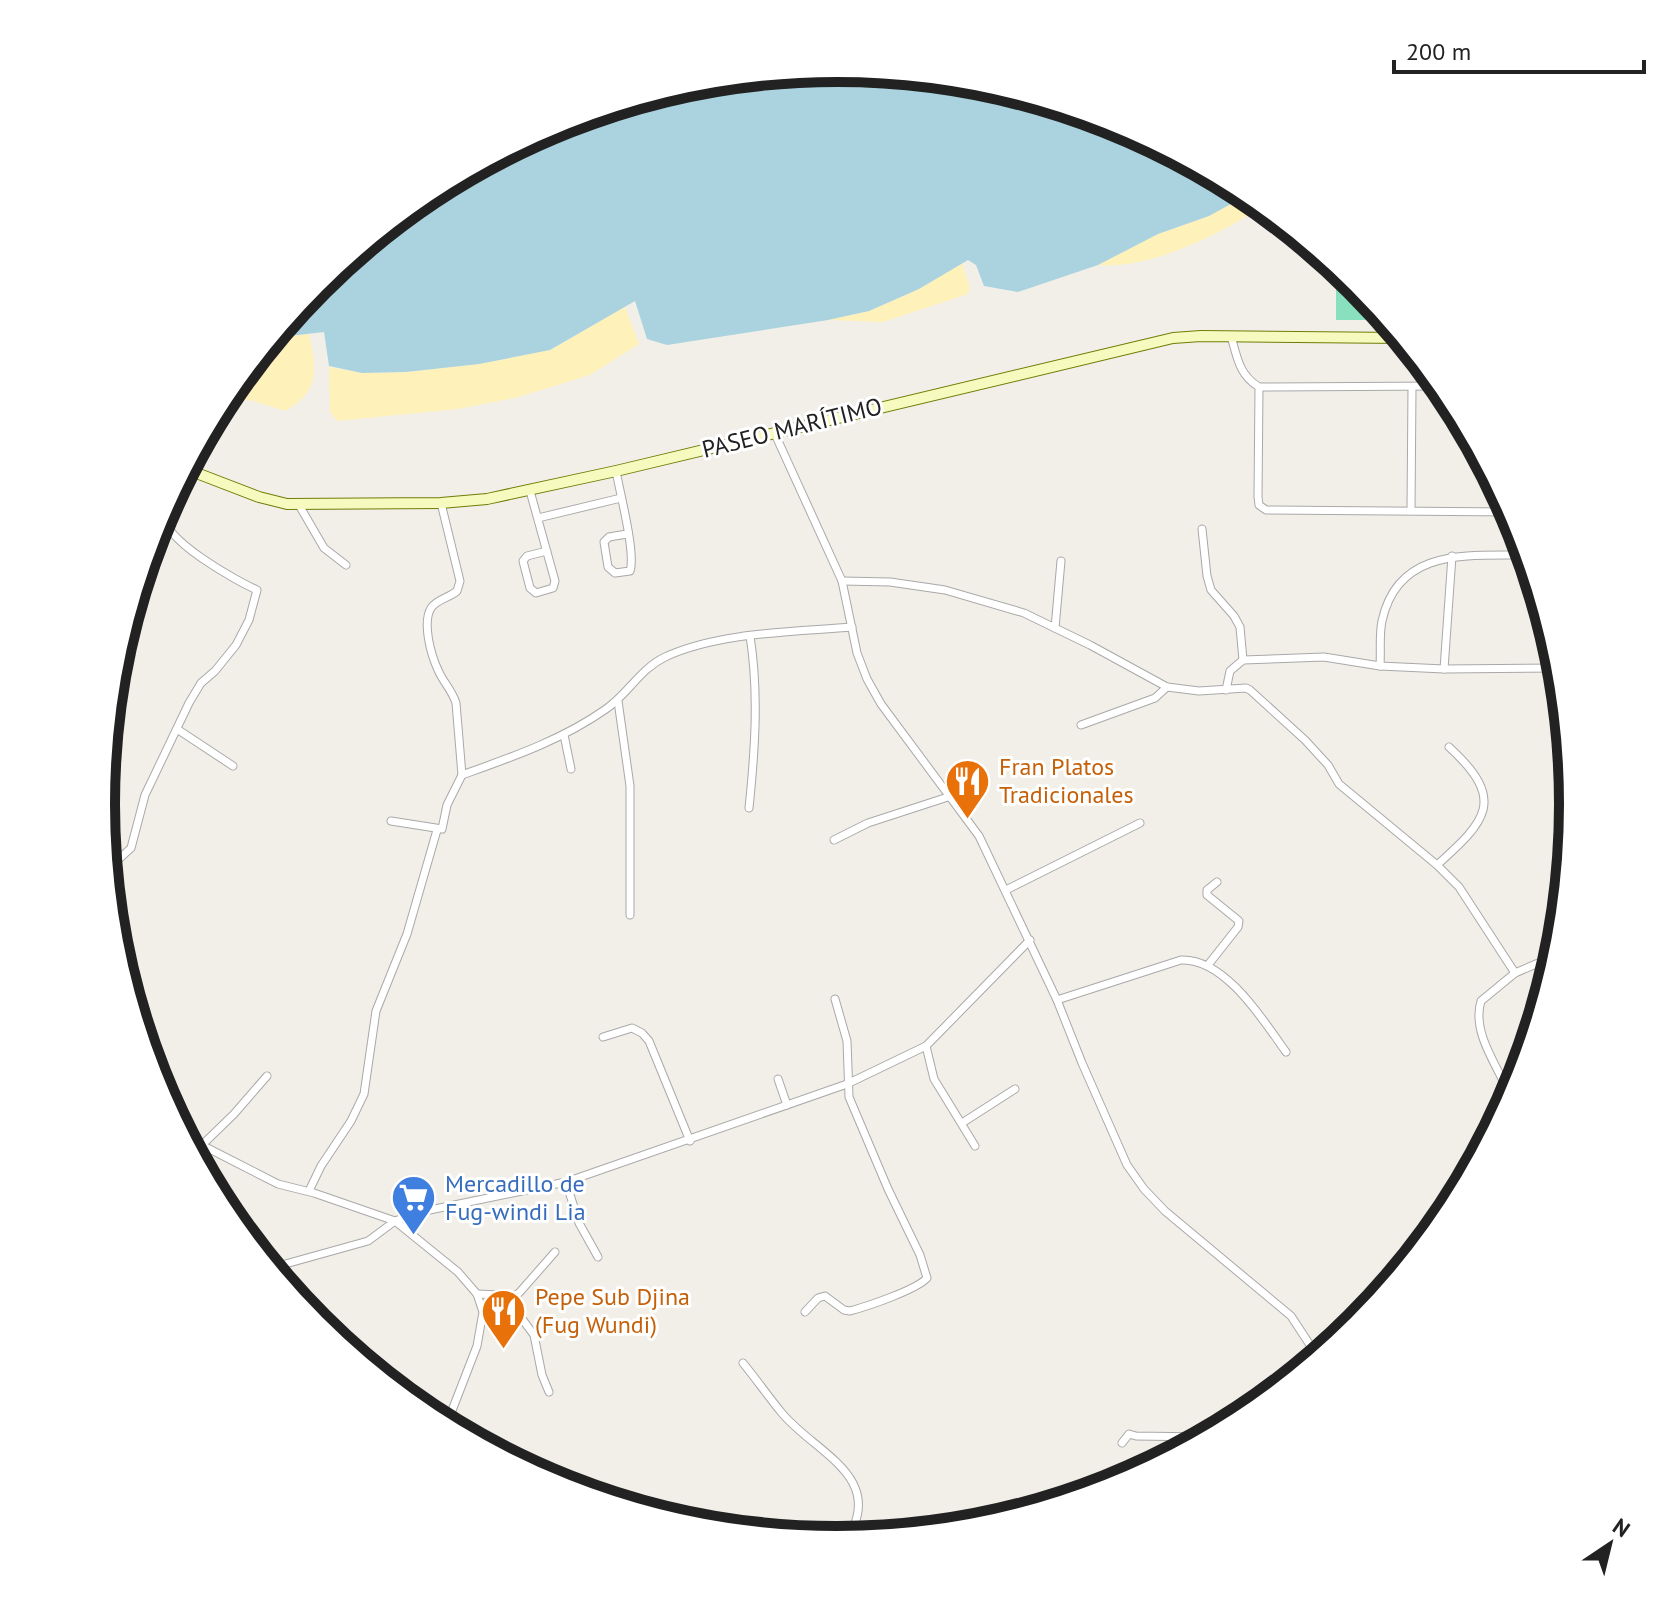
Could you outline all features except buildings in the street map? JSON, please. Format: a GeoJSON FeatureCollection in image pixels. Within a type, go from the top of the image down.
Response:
{"type":"FeatureCollection","features":[{"type":"Feature","properties":{"kind":"main road","name":"PASEO MARÍTIMO"},"geometry":{"type":"LineString","coordinates":[[196,473],[259,497],[299,505],[441,503],[487,499],[1173,338],[1388,338]]}},
{"type":"Feature","properties":{"kind":"street"},"geometry":{"type":"LineString","coordinates":[[1231,336],[1239,367],[1249,381],[1259,387],[1426,387]]}},
{"type":"Feature","properties":{"kind":"street"},"geometry":{"type":"LineString","coordinates":[[1259,387],[1258,497],[1259,505],[1266,510],[1497,512]]}},
{"type":"Feature","properties":{"kind":"street"},"geometry":{"type":"LineString","coordinates":[[1411,510],[1412,387]]}},
{"type":"Feature","properties":{"kind":"street"},"geometry":{"type":"LineString","coordinates":[[773,432],[842,581],[857,653],[867,679],[881,704],[979,836],[1057,1000],[1117,1148],[1135,1177],[1165,1211],[1291,1316],[1311,1348]]}},
{"type":"Feature","properties":{"kind":"street"},"geometry":{"type":"LineString","coordinates":[[616,471],[627,534],[632,569],[615,573],[608,567],[604,542],[609,537],[627,534]]}},
{"type":"Feature","properties":{"kind":"street"},"geometry":{"type":"LineString","coordinates":[[530,491],[547,551],[555,585],[536,593],[530,588],[523,561],[527,556],[547,551]]}},
{"type":"Feature","properties":{"kind":"street"},"geometry":{"type":"LineString","coordinates":[[538,518],[621,498]]}},
{"type":"Feature","properties":{"kind":"street"},"geometry":{"type":"LineString","coordinates":[[391,821],[442,829],[447,805],[462,775],[456,703],[431,652],[427,621],[430,609],[439,600],[457,591],[460,581],[441,503]]}},
{"type":"Feature","properties":{"kind":"street"},"geometry":{"type":"LineString","coordinates":[[299,505],[324,548],[346,565]]}},
{"type":"Feature","properties":{"kind":"street"},"geometry":{"type":"LineString","coordinates":[[118,859],[131,848],[145,795],[177,729],[201,683],[236,645],[249,620],[257,590],[216,569],[170,527]]}},
{"type":"Feature","properties":{"kind":"street"},"geometry":{"type":"LineString","coordinates":[[1202,529],[1211,590],[1240,627],[1243,660]]}},
{"type":"Feature","properties":{"kind":"street"},"geometry":{"type":"LineString","coordinates":[[1380,666],[1382,622],[1391,596],[1403,580],[1429,561],[1452,556],[1514,555]]}},
{"type":"Feature","properties":{"kind":"street"},"geometry":{"type":"LineString","coordinates":[[1444,669],[1452,556]]}},
{"type":"Feature","properties":{"kind":"street"},"geometry":{"type":"LineString","coordinates":[[1055,628],[1061,561]]}},
{"type":"Feature","properties":{"kind":"street"},"geometry":{"type":"LineString","coordinates":[[842,581],[890,582],[945,590],[1024,613],[1167,687],[1199,691],[1246,688],[1305,740],[1328,765],[1339,784],[1437,865],[1471,902],[1515,973]]}},
{"type":"Feature","properties":{"kind":"street"},"geometry":{"type":"LineString","coordinates":[[462,775],[564,735],[618,701],[645,669],[666,657],[698,646],[750,636],[852,627]]}},
{"type":"Feature","properties":{"kind":"street"},"geometry":{"type":"LineString","coordinates":[[749,808],[757,675],[750,636]]}},
{"type":"Feature","properties":{"kind":"street"},"geometry":{"type":"LineString","coordinates":[[1226,690],[1230,671],[1243,660],[1324,657],[1380,666],[1546,668]]}},
{"type":"Feature","properties":{"kind":"street"},"geometry":{"type":"LineString","coordinates":[[1081,725],[1155,698],[1167,687]]}},
{"type":"Feature","properties":{"kind":"street"},"geometry":{"type":"LineString","coordinates":[[618,701],[630,786],[630,915]]}},
{"type":"Feature","properties":{"kind":"street"},"geometry":{"type":"LineString","coordinates":[[177,729],[233,766]]}},
{"type":"Feature","properties":{"kind":"street"},"geometry":{"type":"LineString","coordinates":[[564,735],[571,769]]}},
{"type":"Feature","properties":{"kind":"street"},"geometry":{"type":"LineString","coordinates":[[1437,865],[1473,833],[1481,821],[1485,805],[1477,780],[1465,762],[1449,747]]}},
{"type":"Feature","properties":{"kind":"street"},"geometry":{"type":"LineString","coordinates":[[834,840],[868,823],[951,796]]}},
{"type":"Feature","properties":{"kind":"street"},"geometry":{"type":"LineString","coordinates":[[1006,890],[1140,823]]}},
{"type":"Feature","properties":{"kind":"street"},"geometry":{"type":"LineString","coordinates":[[309,1191],[364,1094],[376,1011],[407,934],[437,830]]}},
{"type":"Feature","properties":{"kind":"street"},"geometry":{"type":"LineString","coordinates":[[1208,965],[1238,927],[1239,921],[1207,895],[1207,890],[1217,882]]}},
{"type":"Feature","properties":{"kind":"street"},"geometry":{"type":"LineString","coordinates":[[282,1265],[368,1241],[395,1221],[420,1212],[566,1182],[847,1084],[926,1046],[1030,940]]}},
{"type":"Feature","properties":{"kind":"street"},"geometry":{"type":"LineString","coordinates":[[1057,1000],[1181,960],[1192,960],[1208,965],[1243,995],[1286,1052]]}},
{"type":"Feature","properties":{"kind":"street"},"geometry":{"type":"LineString","coordinates":[[1503,1081],[1485,1042],[1478,1010],[1488,994],[1515,973],[1541,962]]}},
{"type":"Feature","properties":{"kind":"street"},"geometry":{"type":"LineString","coordinates":[[805,1312],[818,1298],[825,1296],[850,1311],[904,1291],[927,1278],[920,1255],[849,1097],[847,1041],[835,999]]}},
{"type":"Feature","properties":{"kind":"street"},"geometry":{"type":"LineString","coordinates":[[603,1037],[632,1028],[649,1041],[690,1141]]}},
{"type":"Feature","properties":{"kind":"street"},"geometry":{"type":"LineString","coordinates":[[926,1046],[934,1079],[975,1146]]}},
{"type":"Feature","properties":{"kind":"street"},"geometry":{"type":"LineString","coordinates":[[201,1146],[267,1076]]}},
{"type":"Feature","properties":{"kind":"street"},"geometry":{"type":"LineString","coordinates":[[778,1079],[787,1105]]}},
{"type":"Feature","properties":{"kind":"street"},"geometry":{"type":"LineString","coordinates":[[962,1123],[1015,1089]]}},
{"type":"Feature","properties":{"kind":"street"},"geometry":{"type":"LineString","coordinates":[[202,1146],[278,1184],[309,1191],[395,1221],[458,1272],[477,1294],[483,1312],[480,1337],[451,1413]]}},
{"type":"Feature","properties":{"kind":"street"},"geometry":{"type":"LineString","coordinates":[[566,1182],[579,1223],[598,1257]]}},
{"type":"Feature","properties":{"kind":"street"},"geometry":{"type":"LineString","coordinates":[[508,1300],[519,1293],[555,1252]]}},
{"type":"Feature","properties":{"kind":"street"},"geometry":{"type":"LineString","coordinates":[[477,1294],[499,1295],[508,1300],[538,1342],[542,1375],[549,1392]]}},
{"type":"Feature","properties":{"kind":"street"},"geometry":{"type":"LineString","coordinates":[[743,1363],[781,1412],[841,1465],[851,1479],[859,1500],[859,1515],[854,1525]]}},
{"type":"Feature","properties":{"kind":"street"},"geometry":{"type":"LineString","coordinates":[[1122,1443],[1129,1434],[1184,1437]]}},
{"type":"Feature","properties":{"kind":"sand"},"geometry":{"type":"Polygon","coordinates":[[[1235,202],[1251,213],[1227,228],[1162,256],[1118,265],[1098,265],[1158,234],[1209,216],[1235,202]]]}},
{"type":"Feature","properties":{"kind":"sand"},"geometry":{"type":"Polygon","coordinates":[[[962,263],[970,288],[968,294],[883,322],[828,320],[869,311],[919,289],[962,263]]]}},
{"type":"Feature","properties":{"kind":"sand"},"geometry":{"type":"Polygon","coordinates":[[[625,307],[639,344],[590,375],[519,397],[458,409],[337,421],[330,412],[329,367],[362,373],[407,372],[479,364],[550,350],[625,307]]]}},
{"type":"Feature","properties":{"kind":"sand"},"geometry":{"type":"Polygon","coordinates":[[[309,334],[314,369],[305,396],[285,411],[250,400],[238,401],[264,364],[287,336],[309,334]]]}},
{"type":"Feature","properties":{"kind":"green space"},"geometry":{"type":"Polygon","coordinates":[[[1336,282],[1373,320],[1336,320],[1336,282]]]}},
{"type":"Feature","properties":{"kind":"water"},"geometry":{"type":"Polygon","coordinates":[[[837,82],[931,88],[978,96],[1069,120],[1113,137],[1156,156],[1235,202],[1209,216],[1158,234],[1098,265],[1018,292],[984,286],[976,265],[968,260],[919,289],[869,311],[667,345],[647,339],[635,301],[550,350],[479,364],[406,372],[362,373],[329,366],[324,332],[287,336],[326,293],[397,231],[476,179],[518,156],[605,120],[696,96],[743,88],[837,82]]]}},
{"type":"Feature","properties":{"kind":"place","name":"Fran Platos Tradicionales"},"geometry":{"type":"Point","coordinates":[968,820]}},
{"type":"Feature","properties":{"kind":"place","name":"Mercadillo de Fug-windi Lia"},"geometry":{"type":"Point","coordinates":[414,1237]}},
{"type":"Feature","properties":{"kind":"place","name":"Pepe Sub Djina (Fug Wundi)"},"geometry":{"type":"Point","coordinates":[504,1350]}}]}
